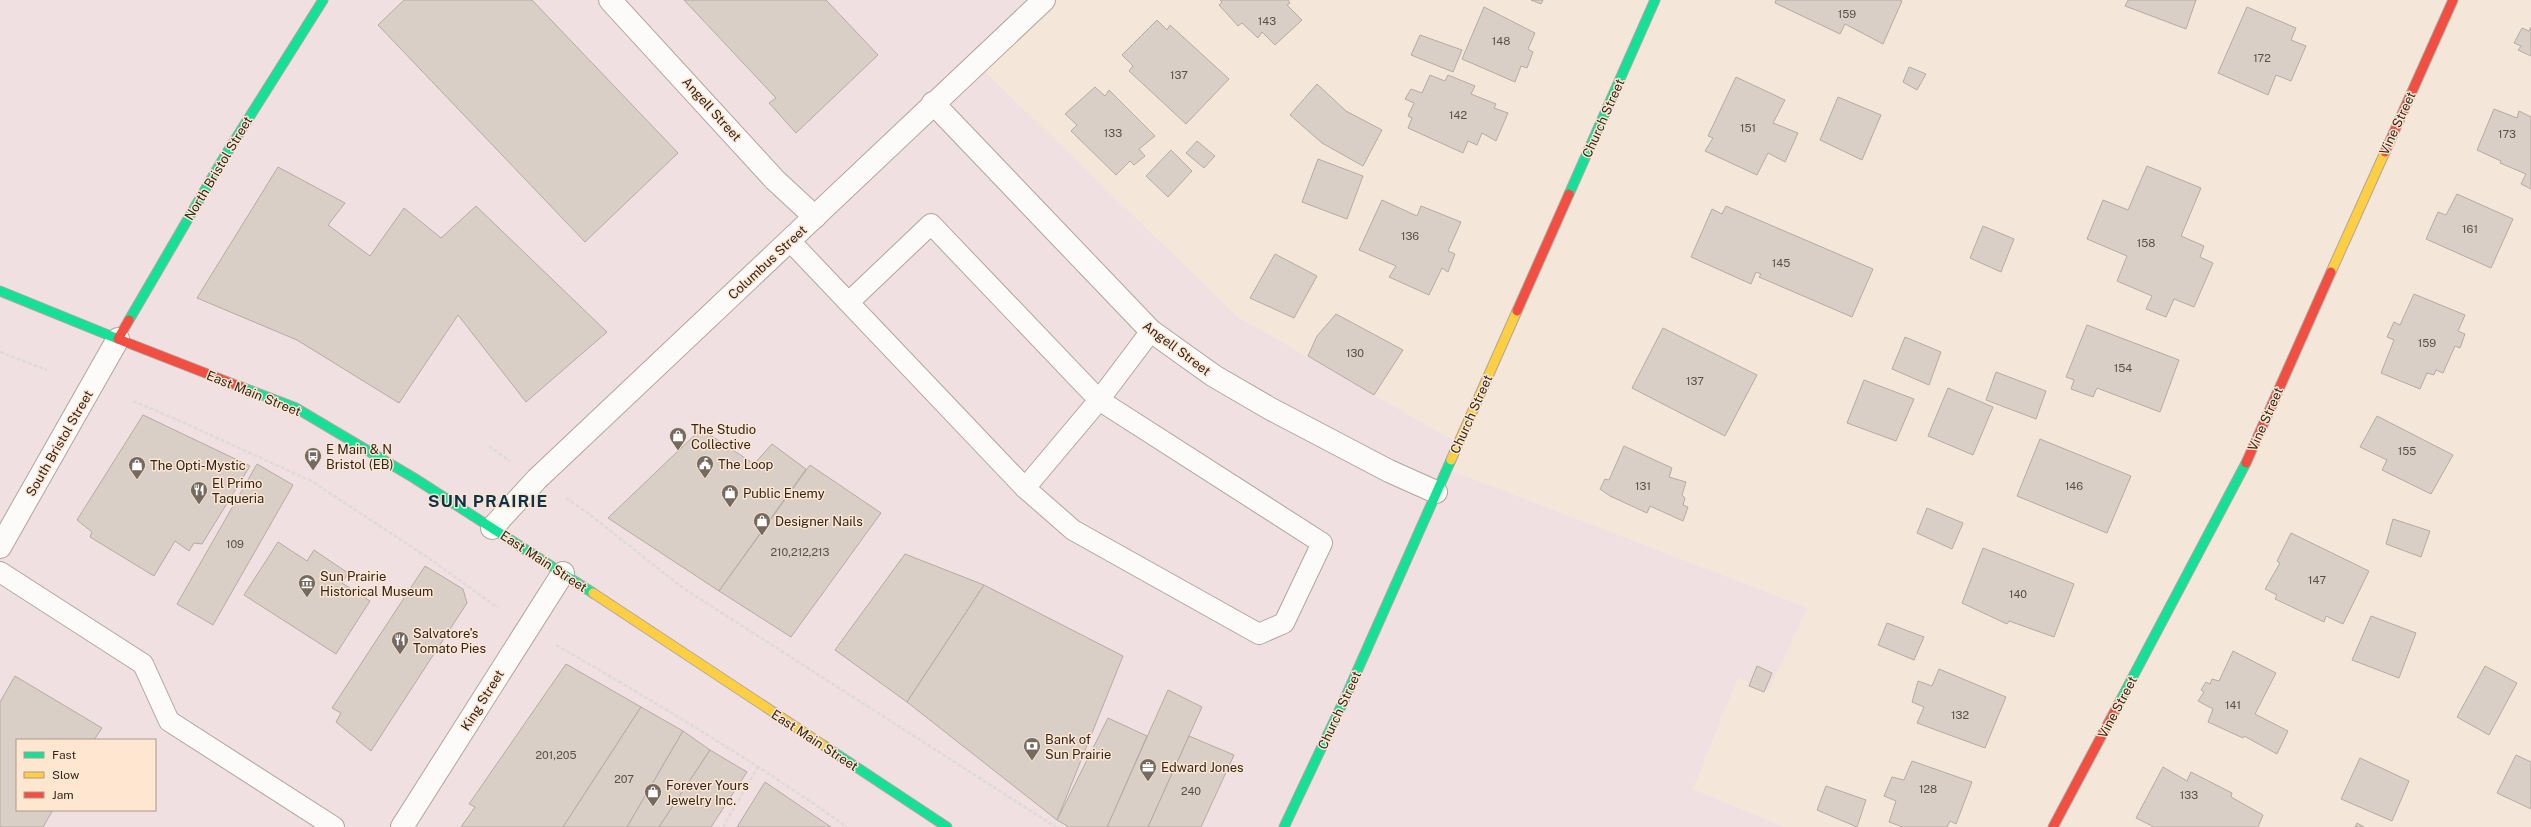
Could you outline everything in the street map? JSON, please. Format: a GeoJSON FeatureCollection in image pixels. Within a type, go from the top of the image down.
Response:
{"type":"FeatureCollection","features":[{"type":"Feature","properties":{"kind":"street","name":"North Bristol Street"},"geometry":{"type":"LineString","coordinates":[[118,339],[223,159],[323,0]]}},
{"type":"Feature","properties":{"kind":"street","name":"Angell Street"},"geometry":{"type":"LineString","coordinates":[[610,0],[775,180],[815,217]]}},
{"type":"Feature","properties":{"kind":"street","name":"Columbus Street"},"geometry":{"type":"LineString","coordinates":[[492,528],[537,479],[790,241],[933,103],[1044,0]]}},
{"type":"Feature","properties":{"kind":"street","name":"Church Street"},"geometry":{"type":"LineString","coordinates":[[1284,827],[1436,492],[1655,0]]}},
{"type":"Feature","properties":{"kind":"street","name":"Vine Street"},"geometry":{"type":"LineString","coordinates":[[2053,827],[2239,478],[2453,0]]}},
{"type":"Feature","properties":{"kind":"street","name":"Angell Street"},"geometry":{"type":"LineString","coordinates":[[933,103],[1151,331],[1214,376],[1269,408],[1390,471],[1436,492]]}},
{"type":"Feature","properties":{"kind":"street","name":"East Main Street"},"geometry":{"type":"LineString","coordinates":[[0,291],[118,339],[296,408],[414,478],[492,528],[948,827]]}},
{"type":"Feature","properties":{"kind":"street","name":"South Bristol Street"},"geometry":{"type":"LineString","coordinates":[[0,547],[118,339]]}},
{"type":"Feature","properties":{"kind":"street","name":"King Street"},"geometry":{"type":"LineString","coordinates":[[402,827],[562,573]]}},
{"type":"Feature","properties":{"kind":"lane"},"geometry":{"type":"LineString","coordinates":[[790,241],[1025,488],[1073,530],[1259,634],[1284,623],[1322,543],[1099,400],[931,224],[849,302]]}},
{"type":"Feature","properties":{"kind":"lane"},"geometry":{"type":"LineString","coordinates":[[1025,488],[1099,400],[1151,331]]}},
{"type":"Feature","properties":{"kind":"lane"},"geometry":{"type":"LineString","coordinates":[[0,572],[143,664],[168,721],[334,827]]}},
{"type":"Feature","properties":{"kind":"path"},"geometry":{"type":"LineString","coordinates":[[0,352],[47,370]]}},
{"type":"Feature","properties":{"kind":"path"},"geometry":{"type":"LineString","coordinates":[[133,401],[180,420],[313,482],[411,546],[498,608]]}},
{"type":"Feature","properties":{"kind":"path"},"geometry":{"type":"LineString","coordinates":[[489,446],[588,513],[683,588],[1056,827]]}},
{"type":"Feature","properties":{"kind":"path"},"geometry":{"type":"LineString","coordinates":[[551,643],[659,704],[758,767],[847,827]]}},
{"type":"Feature","properties":{"kind":"path"},"geometry":{"type":"LineString","coordinates":[[723,827],[758,767]]}},
{"type":"Feature","properties":{"kind":"shaded area"},"geometry":{"type":"Polygon","coordinates":[[[0,0],[1044,0],[976,63],[1238,317],[1458,443],[1447,469],[1808,608],[1768,691],[1738,677],[1693,789],[1784,827],[0,827],[0,0]]]}},
{"type":"Feature","properties":{"kind":"building"},"geometry":{"type":"Polygon","coordinates":[[[404,0],[532,0],[678,153],[585,242],[378,25],[404,0]]]}},
{"type":"Feature","properties":{"kind":"building"},"geometry":{"type":"Polygon","coordinates":[[[684,0],[826,0],[878,55],[796,133],[769,103],[776,98],[684,0]]]}},
{"type":"Feature","properties":{"kind":"building"},"geometry":{"type":"Polygon","coordinates":[[[1220,0],[1288,0],[1290,3],[1287,5],[1302,20],[1275,45],[1262,32],[1258,38],[1242,23],[1238,26],[1219,5],[1222,2],[1220,0]]]}},
{"type":"Feature","properties":{"kind":"building"},"geometry":{"type":"Polygon","coordinates":[[[1531,0],[1543,0],[1541,4],[1531,0]]]}},
{"type":"Feature","properties":{"kind":"building"},"geometry":{"type":"Polygon","coordinates":[[[1776,0],[1902,1],[1883,44],[1845,24],[1840,34],[1775,3],[1776,0]]]}},
{"type":"Feature","properties":{"kind":"building"},"geometry":{"type":"Polygon","coordinates":[[[2128,0],[2196,0],[2186,29],[2125,6],[2128,0]]]}},
{"type":"Feature","properties":{"kind":"building"},"geometry":{"type":"Polygon","coordinates":[[[1484,7],[1535,33],[1528,49],[1533,52],[1527,68],[1521,66],[1515,82],[1462,59],[1484,7]]]}},
{"type":"Feature","properties":{"kind":"building"},"geometry":{"type":"Polygon","coordinates":[[[2247,7],[2296,28],[2291,40],[2306,46],[2291,81],[2276,75],[2268,95],[2218,73],[2247,7]]]}},
{"type":"Feature","properties":{"kind":"building"},"geometry":{"type":"Polygon","coordinates":[[[1157,20],[1167,30],[1170,25],[1229,79],[1186,124],[1129,71],[1133,66],[1122,55],[1157,20]]]}},
{"type":"Feature","properties":{"kind":"building"},"geometry":{"type":"Polygon","coordinates":[[[2531,27],[2531,56],[2518,50],[2521,46],[2514,43],[2522,28],[2529,31],[2531,27]]]}},
{"type":"Feature","properties":{"kind":"building"},"geometry":{"type":"Polygon","coordinates":[[[1420,35],[1462,50],[1453,72],[1411,55],[1420,35]]]}},
{"type":"Feature","properties":{"kind":"building"},"geometry":{"type":"Polygon","coordinates":[[[1909,67],[1926,74],[1917,90],[1903,82],[1909,67]]]}},
{"type":"Feature","properties":{"kind":"building"},"geometry":{"type":"Polygon","coordinates":[[[1430,75],[1445,81],[1448,75],[1475,86],[1471,94],[1496,104],[1494,108],[1508,113],[1496,141],[1482,133],[1477,145],[1468,141],[1463,153],[1408,128],[1412,118],[1408,116],[1414,103],[1405,99],[1411,89],[1422,93],[1430,75]]]}},
{"type":"Feature","properties":{"kind":"building"},"geometry":{"type":"Polygon","coordinates":[[[1736,77],[1785,100],[1773,123],[1798,133],[1785,162],[1768,153],[1757,175],[1705,151],[1713,138],[1708,136],[1736,77]]]}},
{"type":"Feature","properties":{"kind":"building"},"geometry":{"type":"Polygon","coordinates":[[[1317,84],[1346,111],[1382,130],[1363,166],[1322,143],[1290,115],[1317,84]]]}},
{"type":"Feature","properties":{"kind":"building"},"geometry":{"type":"Polygon","coordinates":[[[1095,87],[1105,96],[1109,90],[1155,136],[1139,149],[1145,156],[1134,165],[1130,161],[1116,175],[1071,131],[1077,125],[1065,114],[1095,87]]]}},
{"type":"Feature","properties":{"kind":"building"},"geometry":{"type":"Polygon","coordinates":[[[1838,97],[1881,115],[1862,160],[1820,140],[1838,97]]]}},
{"type":"Feature","properties":{"kind":"building"},"geometry":{"type":"Polygon","coordinates":[[[2494,109],[2517,118],[2519,111],[2531,117],[2531,189],[2521,184],[2526,174],[2500,163],[2501,161],[2477,150],[2494,109]]]}},
{"type":"Feature","properties":{"kind":"building"},"geometry":{"type":"Polygon","coordinates":[[[1197,141],[1215,156],[1204,168],[1186,153],[1197,141]]]}},
{"type":"Feature","properties":{"kind":"building"},"geometry":{"type":"Polygon","coordinates":[[[1171,150],[1192,171],[1168,197],[1146,176],[1171,150]]]}},
{"type":"Feature","properties":{"kind":"building"},"geometry":{"type":"Polygon","coordinates":[[[1318,159],[1363,176],[1347,219],[1302,202],[1318,159]]]}},
{"type":"Feature","properties":{"kind":"building"},"geometry":{"type":"Polygon","coordinates":[[[2147,166],[2201,188],[2181,236],[2204,246],[2200,257],[2213,263],[2194,307],[2174,299],[2166,317],[2146,309],[2152,296],[2117,281],[2127,256],[2087,239],[2103,200],[2128,210],[2147,166]]]}},
{"type":"Feature","properties":{"kind":"building"},"geometry":{"type":"Polygon","coordinates":[[[278,167],[345,203],[328,225],[370,256],[404,208],[441,238],[476,206],[607,332],[526,402],[458,315],[399,403],[297,340],[197,298],[278,167]]]}},
{"type":"Feature","properties":{"kind":"building"},"geometry":{"type":"Polygon","coordinates":[[[2457,194],[2513,219],[2491,268],[2426,239],[2438,212],[2446,215],[2457,194]]]}},
{"type":"Feature","properties":{"kind":"building"},"geometry":{"type":"Polygon","coordinates":[[[1382,200],[1417,216],[1421,206],[1461,222],[1448,251],[1455,254],[1448,272],[1442,268],[1429,295],[1389,277],[1396,266],[1359,250],[1382,200]]]}},
{"type":"Feature","properties":{"kind":"building"},"geometry":{"type":"Polygon","coordinates":[[[1726,206],[1873,269],[1852,317],[1759,277],[1761,274],[1756,272],[1751,284],[1691,257],[1712,209],[1722,214],[1726,206]]]}},
{"type":"Feature","properties":{"kind":"building"},"geometry":{"type":"Polygon","coordinates":[[[1983,226],[2014,239],[2001,272],[1970,258],[1983,226]]]}},
{"type":"Feature","properties":{"kind":"building"},"geometry":{"type":"Polygon","coordinates":[[[1275,254],[1317,276],[1294,318],[1250,298],[1275,254]]]}},
{"type":"Feature","properties":{"kind":"building"},"geometry":{"type":"Polygon","coordinates":[[[2414,294],[2465,315],[2458,331],[2465,334],[2460,348],[2455,346],[2443,373],[2436,370],[2434,375],[2427,373],[2420,389],[2381,373],[2394,340],[2387,337],[2394,322],[2400,325],[2414,294]]]}},
{"type":"Feature","properties":{"kind":"building"},"geometry":{"type":"Polygon","coordinates":[[[1336,314],[1403,350],[1374,395],[1308,356],[1317,336],[1336,314]]]}},
{"type":"Feature","properties":{"kind":"building"},"geometry":{"type":"Polygon","coordinates":[[[2087,325],[2179,360],[2160,412],[2097,388],[2093,397],[2071,389],[2074,380],[2066,377],[2087,325]]]}},
{"type":"Feature","properties":{"kind":"building"},"geometry":{"type":"Polygon","coordinates":[[[1663,328],[1757,375],[1725,436],[1632,388],[1663,328]]]}},
{"type":"Feature","properties":{"kind":"building"},"geometry":{"type":"Polygon","coordinates":[[[1905,337],[1941,352],[1929,385],[1892,369],[1905,337]]]}},
{"type":"Feature","properties":{"kind":"building"},"geometry":{"type":"Polygon","coordinates":[[[1996,372],[2046,391],[2036,419],[1986,400],[1996,372]]]}},
{"type":"Feature","properties":{"kind":"building"},"geometry":{"type":"Polygon","coordinates":[[[1864,380],[1914,399],[1896,441],[1847,423],[1864,380]]]}},
{"type":"Feature","properties":{"kind":"building"},"geometry":{"type":"Polygon","coordinates":[[[1948,388],[1993,407],[1973,455],[1928,436],[1948,388]]]}},
{"type":"Feature","properties":{"kind":"building"},"geometry":{"type":"Polygon","coordinates":[[[143,415],[250,466],[202,544],[194,543],[189,551],[175,541],[154,576],[90,537],[92,532],[77,520],[143,415]]]}},
{"type":"Feature","properties":{"kind":"building"},"geometry":{"type":"Polygon","coordinates":[[[2377,416],[2453,455],[2431,494],[2382,470],[2387,460],[2360,447],[2377,416]]]}},
{"type":"Feature","properties":{"kind":"building"},"geometry":{"type":"Polygon","coordinates":[[[701,429],[754,464],[772,444],[806,469],[719,591],[608,518],[701,429]]]}},
{"type":"Feature","properties":{"kind":"building"},"geometry":{"type":"Polygon","coordinates":[[[2040,439],[2131,476],[2107,533],[2017,496],[2040,439]]]}},
{"type":"Feature","properties":{"kind":"building"},"geometry":{"type":"Polygon","coordinates":[[[1624,446],[1672,468],[1669,477],[1686,482],[1682,495],[1685,498],[1683,505],[1688,507],[1683,521],[1650,506],[1647,513],[1610,496],[1600,489],[1605,479],[1609,480],[1624,446]]]}},
{"type":"Feature","properties":{"kind":"building"},"geometry":{"type":"Polygon","coordinates":[[[257,464],[293,485],[213,625],[177,604],[257,464]]]}},
{"type":"Feature","properties":{"kind":"building"},"geometry":{"type":"Polygon","coordinates":[[[810,465],[881,513],[791,637],[719,591],[810,465]]]}},
{"type":"Feature","properties":{"kind":"building"},"geometry":{"type":"Polygon","coordinates":[[[1927,508],[1963,523],[1952,549],[1917,533],[1927,508]]]}},
{"type":"Feature","properties":{"kind":"building"},"geometry":{"type":"Polygon","coordinates":[[[2393,519],[2430,531],[2421,557],[2386,544],[2393,519]]]}},
{"type":"Feature","properties":{"kind":"building"},"geometry":{"type":"Polygon","coordinates":[[[2291,533],[2369,571],[2343,624],[2326,616],[2324,622],[2275,599],[2277,595],[2265,589],[2280,563],[2277,561],[2291,533]]]}},
{"type":"Feature","properties":{"kind":"building","name":"Sun Prairie Historical Museum"},"geometry":{"type":"Polygon","coordinates":[[[278,542],[307,561],[314,550],[348,573],[342,583],[370,601],[336,654],[244,595],[278,542]]]}},
{"type":"Feature","properties":{"kind":"building"},"geometry":{"type":"Polygon","coordinates":[[[1983,548],[2074,584],[2054,637],[2009,621],[2007,624],[1962,603],[1983,548]]]}},
{"type":"Feature","properties":{"kind":"building"},"geometry":{"type":"Polygon","coordinates":[[[905,554],[984,585],[907,702],[835,650],[905,554]]]}},
{"type":"Feature","properties":{"kind":"building","name":"Salvatore's Tomato Pies"},"geometry":{"type":"Polygon","coordinates":[[[425,566],[463,589],[467,603],[371,751],[336,722],[341,713],[332,708],[425,566]]]}},
{"type":"Feature","properties":{"kind":"building","name":"Bank of Sun Prairie"},"geometry":{"type":"Polygon","coordinates":[[[984,585],[1123,656],[1057,820],[907,702],[984,585]]]}},
{"type":"Feature","properties":{"kind":"building"},"geometry":{"type":"Polygon","coordinates":[[[2371,616],[2416,633],[2399,678],[2352,660],[2371,616]]]}},
{"type":"Feature","properties":{"kind":"building"},"geometry":{"type":"Polygon","coordinates":[[[1887,623],[1924,637],[1914,660],[1878,645],[1887,623]]]}},
{"type":"Feature","properties":{"kind":"building"},"geometry":{"type":"Polygon","coordinates":[[[2233,651],[2276,673],[2255,714],[2288,731],[2277,754],[2244,736],[2243,738],[2208,722],[2213,709],[2198,701],[2204,692],[2201,690],[2206,682],[2210,684],[2212,679],[2219,681],[2233,651]]]}},
{"type":"Feature","properties":{"kind":"building"},"geometry":{"type":"Polygon","coordinates":[[[566,664],[641,707],[563,827],[461,827],[475,807],[469,804],[566,664]]]}},
{"type":"Feature","properties":{"kind":"building"},"geometry":{"type":"Polygon","coordinates":[[[1757,666],[1772,673],[1764,692],[1749,686],[1757,666]]]}},
{"type":"Feature","properties":{"kind":"building"},"geometry":{"type":"Polygon","coordinates":[[[2485,666],[2517,683],[2489,735],[2457,717],[2485,666]]]}},
{"type":"Feature","properties":{"kind":"building"},"geometry":{"type":"Polygon","coordinates":[[[1939,669],[2006,697],[1985,748],[1917,723],[1924,707],[1912,702],[1918,681],[1932,686],[1939,669]]]}},
{"type":"Feature","properties":{"kind":"building"},"geometry":{"type":"Polygon","coordinates":[[[15,676],[102,728],[95,739],[16,739],[16,811],[52,811],[43,827],[0,827],[0,702],[15,676]]]}},
{"type":"Feature","properties":{"kind":"building","name":"Edward Jones"},"geometry":{"type":"Polygon","coordinates":[[[1168,690],[1202,707],[1148,827],[1107,827],[1168,690]]]}},
{"type":"Feature","properties":{"kind":"building"},"geometry":{"type":"Polygon","coordinates":[[[641,707],[683,731],[627,827],[563,827],[641,707]]]}},
{"type":"Feature","properties":{"kind":"building"},"geometry":{"type":"Polygon","coordinates":[[[1108,718],[1147,736],[1107,827],[1069,827],[1057,820],[1108,718]]]}},
{"type":"Feature","properties":{"kind":"building"},"geometry":{"type":"Polygon","coordinates":[[[683,731],[710,750],[659,827],[627,827],[683,731]]]}},
{"type":"Feature","properties":{"kind":"building"},"geometry":{"type":"Polygon","coordinates":[[[1189,736],[1234,755],[1201,827],[1148,827],[1189,736]]]}},
{"type":"Feature","properties":{"kind":"building"},"geometry":{"type":"Polygon","coordinates":[[[710,750],[747,772],[711,827],[659,827],[710,750]]]}},
{"type":"Feature","properties":{"kind":"building"},"geometry":{"type":"Polygon","coordinates":[[[2516,755],[2531,762],[2531,809],[2497,793],[2516,755]]]}},
{"type":"Feature","properties":{"kind":"building"},"geometry":{"type":"Polygon","coordinates":[[[2360,758],[2409,781],[2392,821],[2341,799],[2360,758]]]}},
{"type":"Feature","properties":{"kind":"building"},"geometry":{"type":"Polygon","coordinates":[[[1912,761],[1972,782],[1956,824],[1950,821],[1947,827],[1903,827],[1889,822],[1896,801],[1884,796],[1892,777],[1904,780],[1912,761]]]}},
{"type":"Feature","properties":{"kind":"building"},"geometry":{"type":"Polygon","coordinates":[[[2163,767],[2187,781],[2191,772],[2232,793],[2231,797],[2263,815],[2258,827],[2154,827],[2136,818],[2163,767]]]}},
{"type":"Feature","properties":{"kind":"building"},"geometry":{"type":"Polygon","coordinates":[[[765,782],[831,827],[737,827],[765,782]]]}},
{"type":"Feature","properties":{"kind":"building"},"geometry":{"type":"Polygon","coordinates":[[[1826,786],[1866,800],[1857,827],[1817,810],[1826,786]]]}},
{"type":"Feature","properties":{"kind":"building"},"geometry":{"type":"Polygon","coordinates":[[[2357,823],[2364,827],[2355,827],[2357,823]]]}},
{"type":"Feature","properties":{"kind":"traffic: fast"},"geometry":{"type":"LineString","coordinates":[[129,320],[223,159],[323,0]]}},
{"type":"Feature","properties":{"kind":"traffic: fast"},"geometry":{"type":"LineString","coordinates":[[1569,194],[1655,0]]}},
{"type":"Feature","properties":{"kind":"traffic: fast"},"geometry":{"type":"LineString","coordinates":[[0,291],[118,339]]}},
{"type":"Feature","properties":{"kind":"traffic: fast"},"geometry":{"type":"LineString","coordinates":[[241,387],[296,408],[414,478],[593,593]]}},
{"type":"Feature","properties":{"kind":"traffic: fast"},"geometry":{"type":"LineString","coordinates":[[1284,827],[1346,696],[1451,460]]}},
{"type":"Feature","properties":{"kind":"traffic: fast"},"geometry":{"type":"LineString","coordinates":[[2119,703],[2246,463]]}},
{"type":"Feature","properties":{"kind":"traffic: fast"},"geometry":{"type":"LineString","coordinates":[[823,745],[947,827]]}},
{"type":"Feature","properties":{"kind":"traffic: slow"},"geometry":{"type":"LineString","coordinates":[[2331,272],[2385,152]]}},
{"type":"Feature","properties":{"kind":"traffic: slow"},"geometry":{"type":"LineString","coordinates":[[1451,460],[1517,311]]}},
{"type":"Feature","properties":{"kind":"traffic: slow"},"geometry":{"type":"LineString","coordinates":[[593,593],[823,745]]}},
{"type":"Feature","properties":{"kind":"traffic: jam"},"geometry":{"type":"LineString","coordinates":[[2385,152],[2453,0]]}},
{"type":"Feature","properties":{"kind":"traffic: jam"},"geometry":{"type":"LineString","coordinates":[[1517,311],[1569,194]]}},
{"type":"Feature","properties":{"kind":"traffic: jam"},"geometry":{"type":"LineString","coordinates":[[2246,463],[2331,272]]}},
{"type":"Feature","properties":{"kind":"traffic: jam"},"geometry":{"type":"LineString","coordinates":[[129,320],[118,339],[241,387]]}},
{"type":"Feature","properties":{"kind":"traffic: jam"},"geometry":{"type":"LineString","coordinates":[[2053,827],[2119,703]]}},
{"type":"Feature","properties":{"kind":"place","name":"The Studio Collective"},"geometry":{"type":"Point","coordinates":[678,451]}},
{"type":"Feature","properties":{"kind":"place","name":"E Main & N Bristol (EB)"},"geometry":{"type":"Point","coordinates":[313,471]}},
{"type":"Feature","properties":{"kind":"place","name":"The Loop"},"geometry":{"type":"Point","coordinates":[705,479]}},
{"type":"Feature","properties":{"kind":"place","name":"The Opti-Mystic"},"geometry":{"type":"Point","coordinates":[137,480]}},
{"type":"Feature","properties":{"kind":"place","name":"El Primo Taqueria"},"geometry":{"type":"Point","coordinates":[199,505]}},
{"type":"Feature","properties":{"kind":"place","name":"Public Enemy"},"geometry":{"type":"Point","coordinates":[730,508]}},
{"type":"Feature","properties":{"kind":"place","name":"Designer Nails"},"geometry":{"type":"Point","coordinates":[762,536]}},
{"type":"Feature","properties":{"kind":"place","name":"Sun Prairie Historical Museum"},"geometry":{"type":"Point","coordinates":[307,598]}},
{"type":"Feature","properties":{"kind":"place","name":"Salvatore's Tomato Pies"},"geometry":{"type":"Point","coordinates":[400,655]}},
{"type":"Feature","properties":{"kind":"place","name":"Bank of Sun Prairie"},"geometry":{"type":"Point","coordinates":[1032,761]}},
{"type":"Feature","properties":{"kind":"place","name":"Edward Jones"},"geometry":{"type":"Point","coordinates":[1148,782]}},
{"type":"Feature","properties":{"kind":"place","name":"Forever Yours Jewelry Inc."},"geometry":{"type":"Point","coordinates":[653,807]}},
{"type":"Feature","properties":{"kind":"district","name":"SUN PRAIRIE"},"geometry":{"type":"Point","coordinates":[488,501]}}]}
